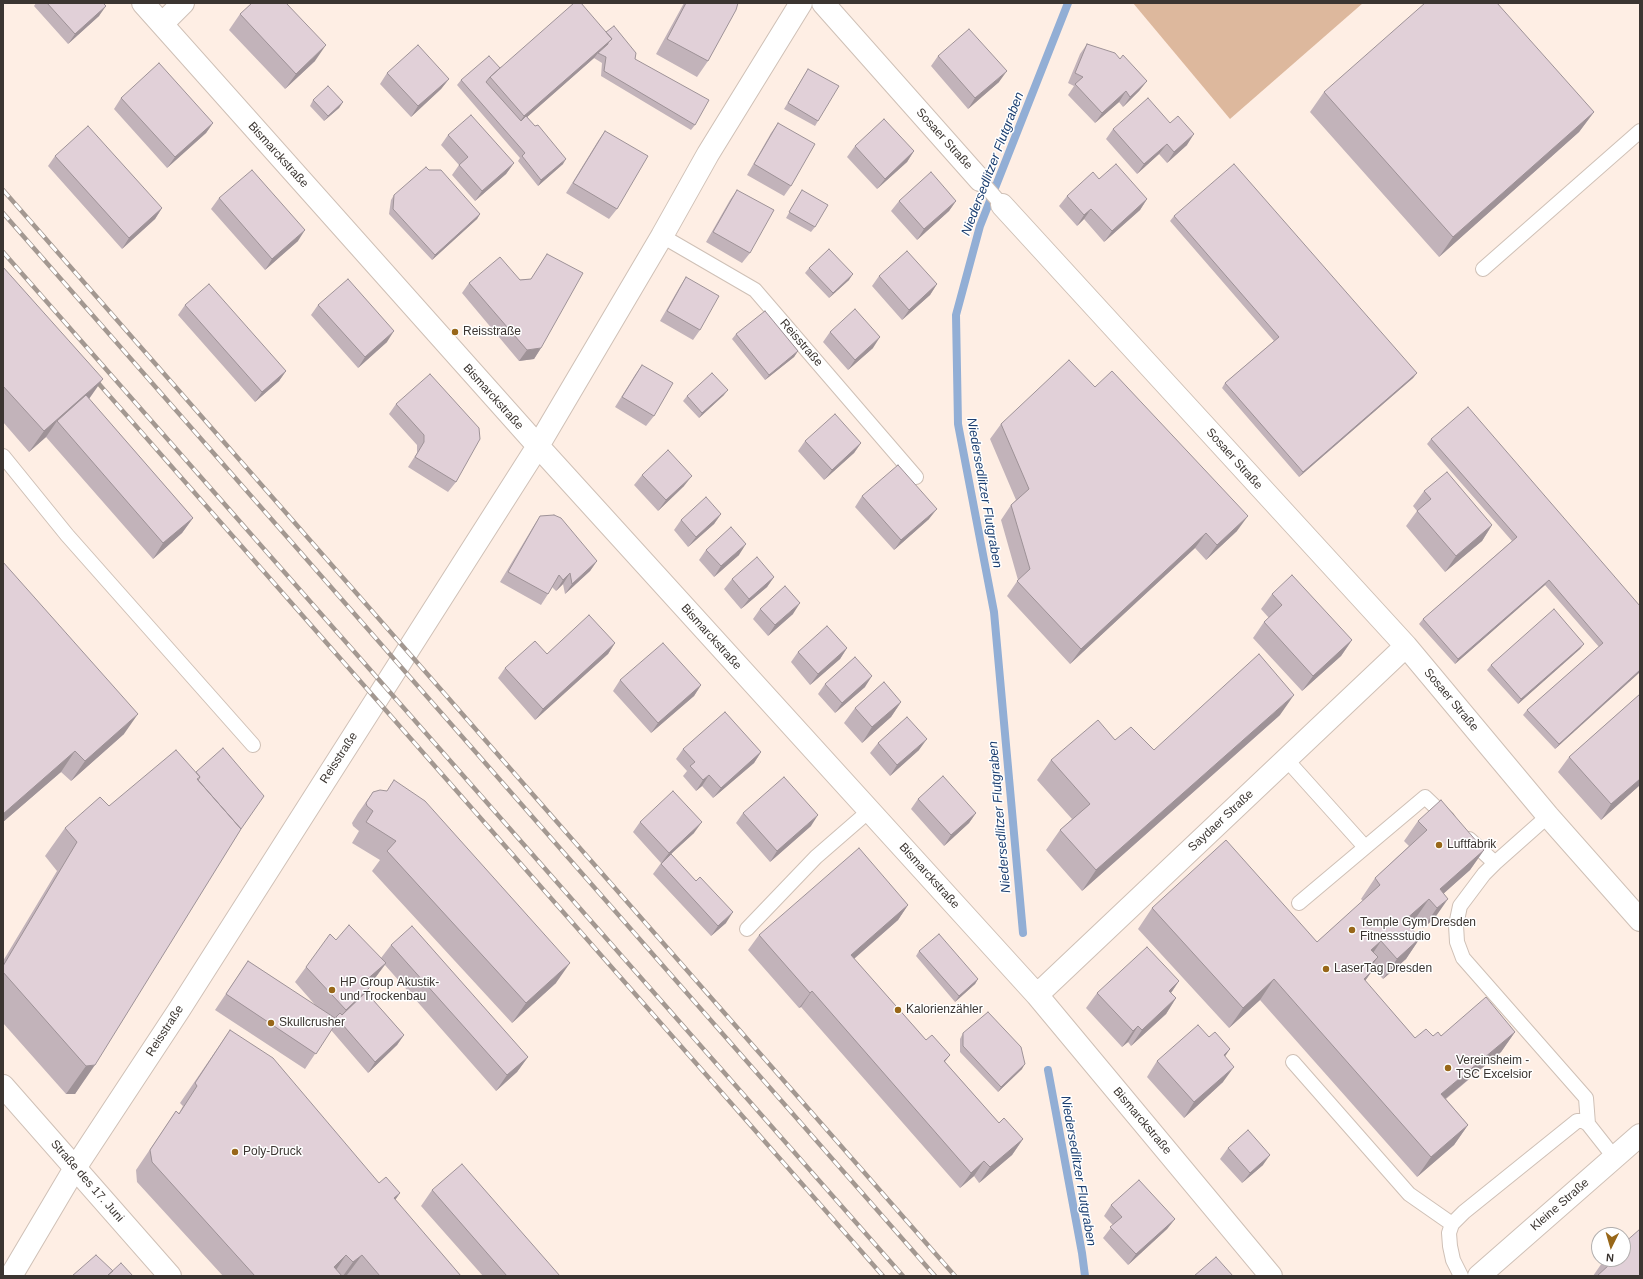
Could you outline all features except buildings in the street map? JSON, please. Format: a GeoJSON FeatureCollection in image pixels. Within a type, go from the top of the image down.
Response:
{"type":"FeatureCollection","features":[{"type":"Feature","properties":{"kind":"street","name":"Bismarckstraße"},"geometry":{"type":"LineString","coordinates":[[144,3],[538,446],[1037,995],[1271,1276]]}},
{"type":"Feature","properties":{"kind":"street"},"geometry":{"type":"LineString","coordinates":[[162,24],[183,3]]}},
{"type":"Feature","properties":{"kind":"street","name":"Reisstraße"},"geometry":{"type":"LineString","coordinates":[[12,1276],[75,1168],[187,996],[538,446],[662,236],[708,154],[801,3]]}},
{"type":"Feature","properties":{"kind":"street","name":"Sosaer Straße"},"geometry":{"type":"LineString","coordinates":[[823,3],[980,180]]}},
{"type":"Feature","properties":{"kind":"street","name":"Sosaer Straße"},"geometry":{"type":"LineString","coordinates":[[1002,205],[1406,646],[1548,816],[1640,920]]}},
{"type":"Feature","properties":{"kind":"street","name":"Saydaer Straße"},"geometry":{"type":"LineString","coordinates":[[1037,995],[1406,646]]}},
{"type":"Feature","properties":{"kind":"street","name":"Straße des 17. Juni"},"geometry":{"type":"LineString","coordinates":[[3,1086],[170,1276]]}},
{"type":"Feature","properties":{"kind":"street","name":"Kleine Straße"},"geometry":{"type":"LineString","coordinates":[[1479,1276],[1640,1134]]}},
{"type":"Feature","properties":{"kind":"lane"},"geometry":{"type":"LineString","coordinates":[[1482,269],[1640,131]]}},
{"type":"Feature","properties":{"kind":"lane","name":"Sosaer Straße"},"geometry":{"type":"LineString","coordinates":[[980,180],[1002,205]]}},
{"type":"Feature","properties":{"kind":"lane","name":"Reisstraße"},"geometry":{"type":"LineString","coordinates":[[662,236],[755,290],[916,477]]}},
{"type":"Feature","properties":{"kind":"lane"},"geometry":{"type":"LineString","coordinates":[[3,456],[67,535],[253,745]]}},
{"type":"Feature","properties":{"kind":"lane"},"geometry":{"type":"LineString","coordinates":[[1286,760],[1365,847]]}},
{"type":"Feature","properties":{"kind":"lane"},"geometry":{"type":"LineString","coordinates":[[1299,904],[1425,797],[1495,863]]}},
{"type":"Feature","properties":{"kind":"lane"},"geometry":{"type":"LineString","coordinates":[[747,929],[816,857],[869,811]]}},
{"type":"Feature","properties":{"kind":"lane"},"geometry":{"type":"LineString","coordinates":[[1548,816],[1484,874],[1460,906],[1456,925],[1457,942],[1463,958],[1586,1098],[1588,1124]]}},
{"type":"Feature","properties":{"kind":"lane"},"geometry":{"type":"LineString","coordinates":[[1293,1062],[1409,1194],[1452,1224]]}},
{"type":"Feature","properties":{"kind":"lane"},"geometry":{"type":"LineString","coordinates":[[1461,1276],[1453,1260],[1450,1246],[1449,1233],[1452,1224],[1464,1212],[1577,1121],[1583,1121],[1588,1124],[1614,1158]]}},
{"type":"Feature","properties":{"kind":"shaded area"},"geometry":{"type":"Polygon","coordinates":[[[1133,3],[1363,3],[1230,119],[1133,3]]]}},
{"type":"Feature","properties":{"kind":"waterway","name":"Niedersedlitzer Flutgraben"},"geometry":{"type":"LineString","coordinates":[[1023,933],[994,612],[958,424],[956,315],[980,226],[1068,3]]}},
{"type":"Feature","properties":{"kind":"waterway","name":"Niedersedlitzer Flutgraben"},"geometry":{"type":"LineString","coordinates":[[1048,1070],[1085,1276]]}},
{"type":"Feature","properties":{"kind":"railway"},"geometry":{"type":"LineString","coordinates":[[3,190],[955,1276]]}},
{"type":"Feature","properties":{"kind":"railway"},"geometry":{"type":"LineString","coordinates":[[3,213],[935,1276]]}},
{"type":"Feature","properties":{"kind":"railway"},"geometry":{"type":"LineString","coordinates":[[3,252],[903,1276]]}},
{"type":"Feature","properties":{"kind":"railway"},"geometry":{"type":"LineString","coordinates":[[92,376],[883,1276]]}},
{"type":"Feature","properties":{"kind":"place","name":"Reisstraße"},"geometry":{"type":"Point","coordinates":[455,332]}},
{"type":"Feature","properties":{"kind":"place","name":"Luftfabrik"},"geometry":{"type":"Point","coordinates":[1439,845]}},
{"type":"Feature","properties":{"kind":"place","name":"Temple Gym Dresden Fitnessstudio"},"geometry":{"type":"Point","coordinates":[1352,930]}},
{"type":"Feature","properties":{"kind":"place","name":"LaserTag Dresden"},"geometry":{"type":"Point","coordinates":[1326,969]}},
{"type":"Feature","properties":{"kind":"place","name":"HP Group Akustik- und Trockenbau"},"geometry":{"type":"Point","coordinates":[332,990]}},
{"type":"Feature","properties":{"kind":"place","name":"Kalorienzähler"},"geometry":{"type":"Point","coordinates":[898,1010]}},
{"type":"Feature","properties":{"kind":"place","name":"Skullcrusher"},"geometry":{"type":"Point","coordinates":[271,1023]}},
{"type":"Feature","properties":{"kind":"place","name":"Vereinsheim - TSC Excelsior"},"geometry":{"type":"Point","coordinates":[1448,1068]}},
{"type":"Feature","properties":{"kind":"place","name":"Poly-Druck"},"geometry":{"type":"Point","coordinates":[235,1152]}}]}
